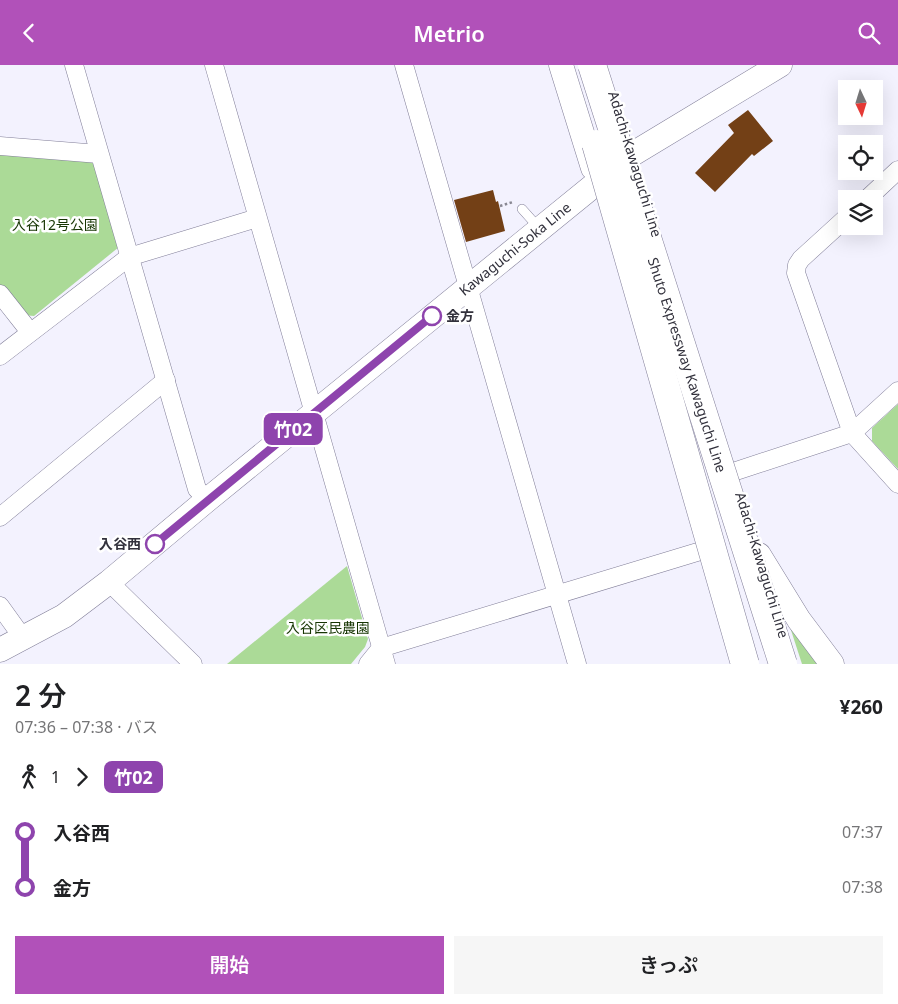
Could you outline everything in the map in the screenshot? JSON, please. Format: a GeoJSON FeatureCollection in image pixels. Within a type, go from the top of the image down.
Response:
{"type":"FeatureCollection","features":[{"type":"Feature","properties":{"kind":"highway","name":"Shuto Expressway Kawaguchi Line"},"geometry":{"type":"LineString","coordinates":[[572,65],[608,184],[745,664]]}},
{"type":"Feature","properties":{"kind":"highway","name":"Shuto Expressway Kawaguchi Line"},"geometry":{"type":"LineString","coordinates":[[592,65],[783,664]]}},
{"type":"Feature","properties":{"kind":"main road"},"geometry":{"type":"LineString","coordinates":[[561,65],[598,183],[737,664]]}},
{"type":"Feature","properties":{"kind":"main road","name":"Adachi-Kawaguchi Line"},"geometry":{"type":"LineString","coordinates":[[604,65],[793,664]]}},
{"type":"Feature","properties":{"kind":"main road","name":"Kawaguchi-Soka Line"},"geometry":{"type":"LineString","coordinates":[[0,650],[64,616],[109,583],[207,500],[631,155],[767,69]]}},
{"type":"Feature","properties":{"kind":"main road"},"geometry":{"type":"LineString","coordinates":[[759,555],[799,620],[832,664]]}},
{"type":"Feature","properties":{"kind":"street"},"geometry":{"type":"LineString","coordinates":[[74,65],[197,489],[207,500]]}},
{"type":"Feature","properties":{"kind":"street"},"geometry":{"type":"LineString","coordinates":[[214,65],[383,656]]}},
{"type":"Feature","properties":{"kind":"street"},"geometry":{"type":"LineString","coordinates":[[404,65],[440,170],[469,286],[577,664]]}},
{"type":"Feature","properties":{"kind":"street"},"geometry":{"type":"LineString","coordinates":[[0,146],[99,154]]}},
{"type":"Feature","properties":{"kind":"street"},"geometry":{"type":"LineString","coordinates":[[877,190],[898,170]]}},
{"type":"Feature","properties":{"kind":"street"},"geometry":{"type":"LineString","coordinates":[[0,356],[129,257],[257,218]]}},
{"type":"Feature","properties":{"kind":"street"},"geometry":{"type":"LineString","coordinates":[[838,225],[801,259],[796,265],[796,273],[852,433],[898,484]]}},
{"type":"Feature","properties":{"kind":"street"},"geometry":{"type":"LineString","coordinates":[[0,294],[30,332]]}},
{"type":"Feature","properties":{"kind":"street"},"geometry":{"type":"LineString","coordinates":[[0,517],[166,381]]}},
{"type":"Feature","properties":{"kind":"street"},"geometry":{"type":"LineString","coordinates":[[733,472],[852,433],[898,391]]}},
{"type":"Feature","properties":{"kind":"street"},"geometry":{"type":"LineString","coordinates":[[368,664],[383,656],[557,594],[704,550]]}},
{"type":"Feature","properties":{"kind":"street"},"geometry":{"type":"LineString","coordinates":[[109,583],[193,664]]}},
{"type":"Feature","properties":{"kind":"street"},"geometry":{"type":"LineString","coordinates":[[0,606],[23,638]]}},
{"type":"Feature","properties":{"kind":"lane"},"geometry":{"type":"LineString","coordinates":[[522,209],[540,229]]}},
{"type":"Feature","properties":{"kind":"path"},"geometry":{"type":"LineString","coordinates":[[500,206],[520,200]]}},
{"type":"Feature","properties":{"kind":"green space","name":"入谷12号公園"},"geometry":{"type":"Polygon","coordinates":[[[0,153],[89,159],[95,166],[119,247],[34,316],[23,315],[0,285],[0,153]]]}},
{"type":"Feature","properties":{"kind":"green space"},"geometry":{"type":"Polygon","coordinates":[[[898,404],[898,469],[872,441],[872,428],[898,404]]]}},
{"type":"Feature","properties":{"kind":"green space","name":"入谷区民農園"},"geometry":{"type":"Polygon","coordinates":[[[347,566],[368,639],[365,647],[351,664],[227,664],[347,566]]]}},
{"type":"Feature","properties":{"kind":"green space"},"geometry":{"type":"Polygon","coordinates":[[[788,621],[824,664],[802,664],[788,621]]]}},
{"type":"Feature","properties":{"kind":"building"},"geometry":{"type":"Polygon","coordinates":[[[748,110],[773,141],[754,156],[752,154],[715,192],[695,173],[734,133],[728,125],[748,110]]]}},
{"type":"Feature","properties":{"kind":"building"},"geometry":{"type":"Polygon","coordinates":[[[493,190],[496,202],[498,201],[505,231],[466,242],[454,200],[493,190]]]}},
{"type":"Feature","properties":{"kind":"bus line","name":"竹02"},"geometry":{"type":"LineString","coordinates":[[155,544],[432,316]]}},
{"type":"Feature","properties":{"kind":"place","name":"金方"},"geometry":{"type":"Point","coordinates":[432,316]}},
{"type":"Feature","properties":{"kind":"place","name":"入谷西"},"geometry":{"type":"Point","coordinates":[155,544]}}]}
